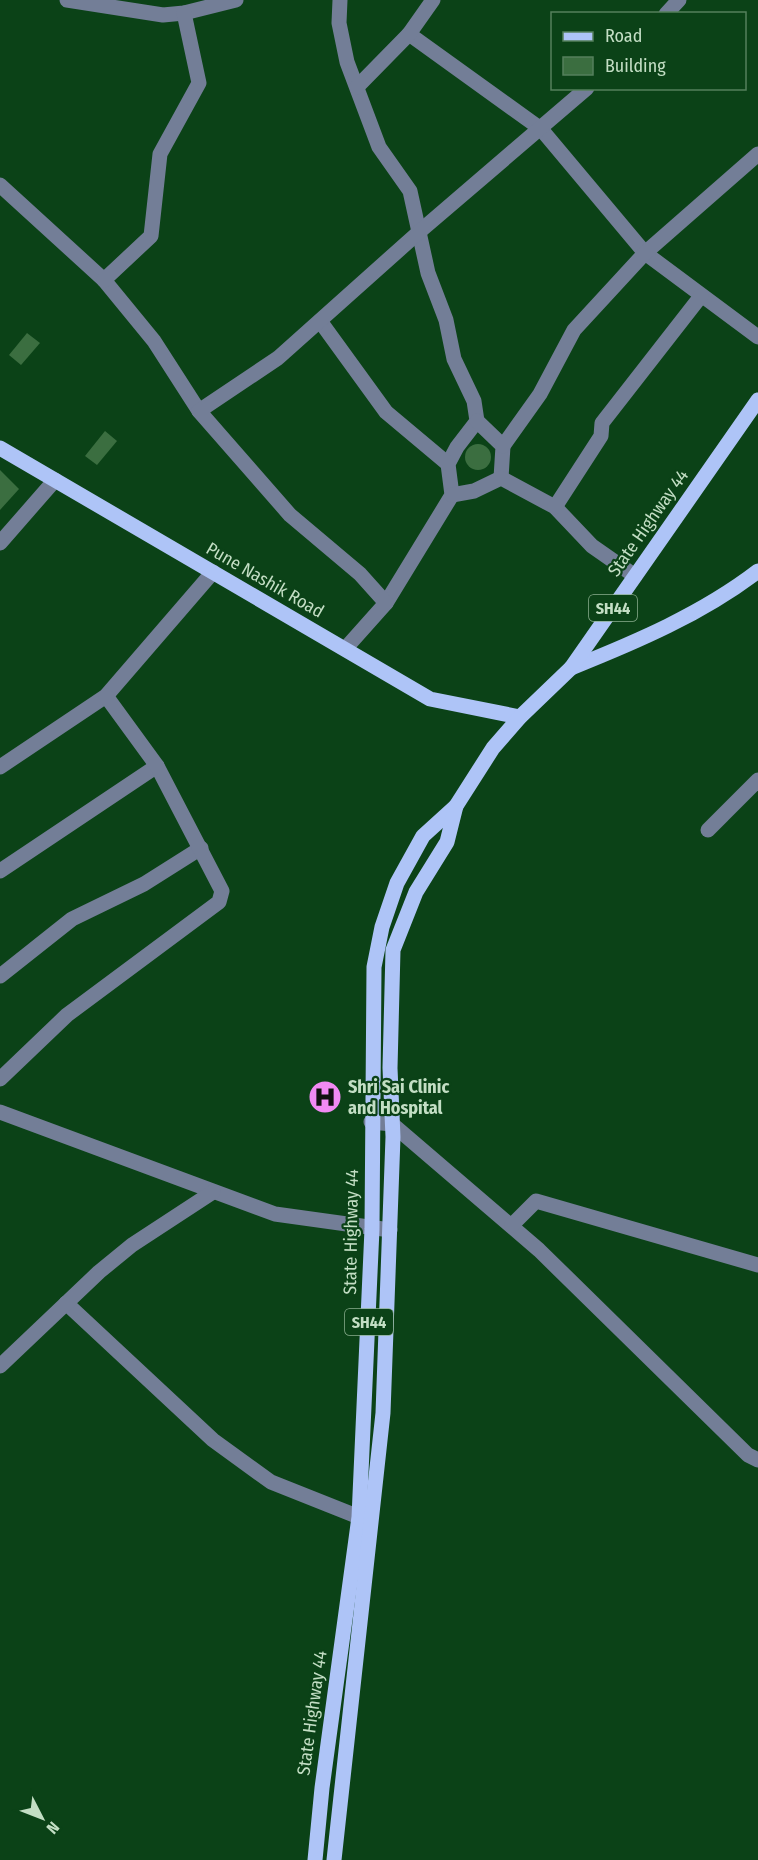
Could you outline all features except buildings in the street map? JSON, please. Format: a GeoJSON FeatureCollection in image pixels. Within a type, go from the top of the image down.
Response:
{"type":"FeatureCollection","features":[{"type":"Feature","properties":{"kind":"main road","name":"State Highway 44"},"geometry":{"type":"LineString","coordinates":[[315,1860],[324,1771],[358,1516],[372,1229],[371,1122],[376,946],[397,883],[423,836],[456,806],[494,748],[520,717],[571,668],[758,400]]}},
{"type":"Feature","properties":{"kind":"main road","name":"Pune Nashik Road"},"geometry":{"type":"LineString","coordinates":[[0,448],[430,699],[520,717]]}},
{"type":"Feature","properties":{"kind":"main road"},"geometry":{"type":"LineString","coordinates":[[571,668],[632,644],[680,620],[734,590],[758,571]]}},
{"type":"Feature","properties":{"kind":"main road","name":"State Highway 44"},"geometry":{"type":"LineString","coordinates":[[334,1860],[383,1413],[390,1230],[393,950],[416,892],[447,842],[456,806]]}},
{"type":"Feature","properties":{"kind":"main road"},"geometry":{"type":"LineString","coordinates":[[376,946],[393,950]]}},
{"type":"Feature","properties":{"kind":"main road"},"geometry":{"type":"LineString","coordinates":[[344,1621],[360,1624]]}},
{"type":"Feature","properties":{"kind":"main road"},"geometry":{"type":"LineString","coordinates":[[324,1771],[343,1774]]}},
{"type":"Feature","properties":{"kind":"street"},"geometry":{"type":"LineString","coordinates":[[68,0],[163,15],[184,13],[214,3],[236,0]]}},
{"type":"Feature","properties":{"kind":"street"},"geometry":{"type":"LineString","coordinates":[[340,0],[340,33],[347,62],[379,147],[410,191],[428,273],[447,320],[454,359],[474,401],[477,421],[503,446]]}},
{"type":"Feature","properties":{"kind":"street"},"geometry":{"type":"LineString","coordinates":[[357,87],[409,34],[433,0]]}},
{"type":"Feature","properties":{"kind":"street"},"geometry":{"type":"LineString","coordinates":[[668,12],[679,0]]}},
{"type":"Feature","properties":{"kind":"street"},"geometry":{"type":"LineString","coordinates":[[104,280],[150,236],[160,154],[199,83],[184,13]]}},
{"type":"Feature","properties":{"kind":"street"},"geometry":{"type":"LineString","coordinates":[[409,34],[541,129],[645,253],[758,337]]}},
{"type":"Feature","properties":{"kind":"street"},"geometry":{"type":"LineString","coordinates":[[199,411],[278,358],[419,232],[584,90]]}},
{"type":"Feature","properties":{"kind":"street"},"geometry":{"type":"LineString","coordinates":[[501,478],[503,446],[540,394],[574,330],[645,253],[758,154]]}},
{"type":"Feature","properties":{"kind":"street"},"geometry":{"type":"LineString","coordinates":[[0,185],[104,280],[154,341],[199,411],[290,515],[360,574],[386,603]]}},
{"type":"Feature","properties":{"kind":"street"},"geometry":{"type":"LineString","coordinates":[[555,507],[601,436],[602,423],[701,296]]}},
{"type":"Feature","properties":{"kind":"street"},"geometry":{"type":"LineString","coordinates":[[320,321],[386,412],[448,464]]}},
{"type":"Feature","properties":{"kind":"street"},"geometry":{"type":"LineString","coordinates":[[345,649],[386,603],[452,495],[448,464],[457,447],[477,421]]}},
{"type":"Feature","properties":{"kind":"street"},"geometry":{"type":"LineString","coordinates":[[501,478],[555,507],[592,546],[635,576]]}},
{"type":"Feature","properties":{"kind":"street"},"geometry":{"type":"LineString","coordinates":[[452,495],[474,490],[501,478]]}},
{"type":"Feature","properties":{"kind":"street"},"geometry":{"type":"LineString","coordinates":[[0,543],[55,480]]}},
{"type":"Feature","properties":{"kind":"street"},"geometry":{"type":"LineString","coordinates":[[0,767],[106,696],[213,572]]}},
{"type":"Feature","properties":{"kind":"street"},"geometry":{"type":"LineString","coordinates":[[0,1079],[67,1015],[219,902],[222,891],[157,766],[106,696]]}},
{"type":"Feature","properties":{"kind":"street"},"geometry":{"type":"LineString","coordinates":[[0,871],[157,766]]}},
{"type":"Feature","properties":{"kind":"street"},"geometry":{"type":"LineString","coordinates":[[708,830],[758,780]]}},
{"type":"Feature","properties":{"kind":"street"},"geometry":{"type":"LineString","coordinates":[[0,976],[72,919],[144,884],[201,848]]}},
{"type":"Feature","properties":{"kind":"street"},"geometry":{"type":"LineString","coordinates":[[0,1112],[275,1214],[390,1230]]}},
{"type":"Feature","properties":{"kind":"street"},"geometry":{"type":"LineString","coordinates":[[371,1122],[392,1124],[512,1225],[748,1455],[758,1460]]}},
{"type":"Feature","properties":{"kind":"street"},"geometry":{"type":"LineString","coordinates":[[0,1366],[66,1303],[132,1245],[213,1192]]}},
{"type":"Feature","properties":{"kind":"street"},"geometry":{"type":"LineString","coordinates":[[512,1225],[536,1201],[758,1264]]}},
{"type":"Feature","properties":{"kind":"street"},"geometry":{"type":"LineString","coordinates":[[66,1303],[213,1440],[271,1482],[358,1516]]}},
{"type":"Feature","properties":{"kind":"place","name":"Shri Sai Clinic and Hospital"},"geometry":{"type":"Point","coordinates":[325,1097]}}]}
